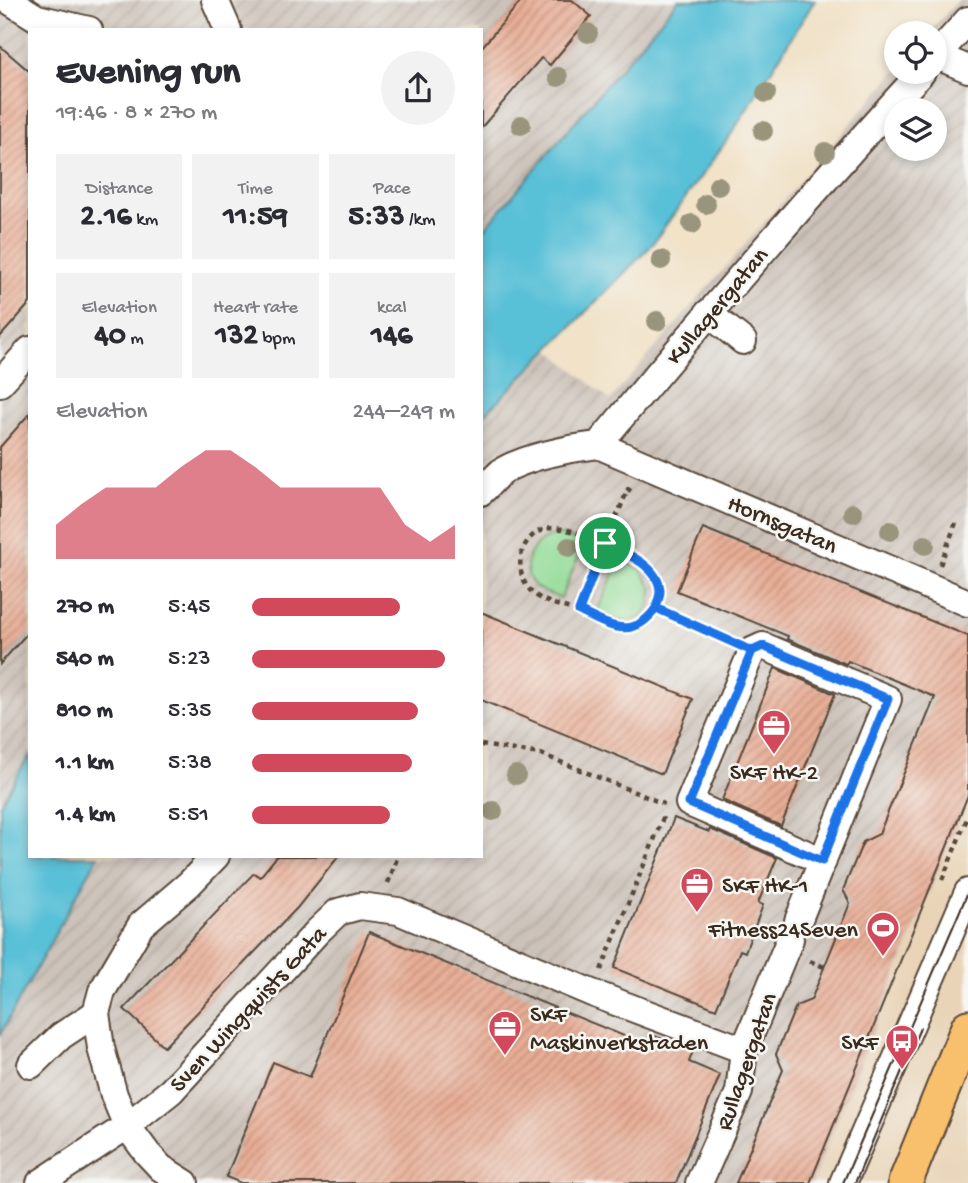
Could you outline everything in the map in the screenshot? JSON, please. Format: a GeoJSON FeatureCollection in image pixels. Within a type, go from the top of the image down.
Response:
{"type":"FeatureCollection","features":[{"type":"Feature","properties":{"kind":"main road"},"geometry":{"type":"LineString","coordinates":[[905,1183],[968,1027]]}},
{"type":"Feature","properties":{"kind":"street"},"geometry":{"type":"LineString","coordinates":[[8,0],[37,18],[80,28]]}},
{"type":"Feature","properties":{"kind":"street"},"geometry":{"type":"LineString","coordinates":[[215,0],[227,28]]}},
{"type":"Feature","properties":{"kind":"street","name":"Kullagergatan"},"geometry":{"type":"LineString","coordinates":[[947,44],[968,20]]}},
{"type":"Feature","properties":{"kind":"street"},"geometry":{"type":"LineString","coordinates":[[947,65],[968,69]]}},
{"type":"Feature","properties":{"kind":"street","name":"Kullagergatan"},"geometry":{"type":"LineString","coordinates":[[598,445],[708,313],[911,84]]}},
{"type":"Feature","properties":{"kind":"street"},"geometry":{"type":"LineString","coordinates":[[708,313],[743,341]]}},
{"type":"Feature","properties":{"kind":"street"},"geometry":{"type":"LineString","coordinates":[[0,383],[28,352]]}},
{"type":"Feature","properties":{"kind":"street"},"geometry":{"type":"LineString","coordinates":[[483,490],[502,472],[517,465],[566,449],[598,445]]}},
{"type":"Feature","properties":{"kind":"street","name":"Hornsgatan"},"geometry":{"type":"LineString","coordinates":[[598,445],[968,603]]}},
{"type":"Feature","properties":{"kind":"street","name":"Rullagergatan"},"geometry":{"type":"LineString","coordinates":[[699,1183],[738,1092],[744,1050],[888,699],[763,646],[752,651]]}},
{"type":"Feature","properties":{"kind":"street"},"geometry":{"type":"LineString","coordinates":[[752,651],[689,803],[822,861]]}},
{"type":"Feature","properties":{"kind":"street"},"geometry":{"type":"LineString","coordinates":[[185,1183],[161,1168],[127,1126],[114,1095],[101,1048],[96,1013],[102,991],[141,925],[189,884],[214,858]]}},
{"type":"Feature","properties":{"kind":"street"},"geometry":{"type":"LineString","coordinates":[[843,1183],[968,892]]}},
{"type":"Feature","properties":{"kind":"street","name":"Sven Wingquists Gata"},"geometry":{"type":"LineString","coordinates":[[40,1183],[151,1109],[187,1075],[317,932],[338,912],[360,906],[398,911],[592,993],[744,1050]]}},
{"type":"Feature","properties":{"kind":"street"},"geometry":{"type":"LineString","coordinates":[[31,1065],[61,1036],[96,1013]]}},
{"type":"Feature","properties":{"kind":"path"},"geometry":{"type":"LineString","coordinates":[[579,611],[628,489],[637,493],[649,466]]}},
{"type":"Feature","properties":{"kind":"path"},"geometry":{"type":"LineString","coordinates":[[556,527],[605,543],[626,553],[652,573],[660,592],[656,608],[646,622],[639,626],[614,627],[579,611],[545,600],[526,587],[518,568],[522,549],[543,529],[556,527]]}},
{"type":"Feature","properties":{"kind":"path"},"geometry":{"type":"LineString","coordinates":[[656,608],[752,651]]}},
{"type":"Feature","properties":{"kind":"path"},"geometry":{"type":"LineString","coordinates":[[483,745],[541,754],[668,806],[592,993]]}},
{"type":"Feature","properties":{"kind":"shaded area"},"geometry":{"type":"Polygon","coordinates":[[[0,0],[678,0],[483,231],[483,28],[28,28],[28,758],[0,804],[0,0]]]}},
{"type":"Feature","properties":{"kind":"shaded area"},"geometry":{"type":"Polygon","coordinates":[[[958,0],[968,0],[968,797],[812,1183],[0,1183],[0,1035],[97,858],[483,858],[483,416],[550,350],[610,400],[885,84],[947,84],[947,21],[940,21],[958,0]]]}},
{"type":"Feature","properties":{"kind":"shaded area"},"geometry":{"type":"Polygon","coordinates":[[[968,776],[968,1183],[802,1183],[968,776]]]}},
{"type":"Feature","properties":{"kind":"green space"},"geometry":{"type":"Polygon","coordinates":[[[560,535],[584,543],[561,598],[536,587],[527,570],[530,554],[535,546],[551,536],[560,535]]]}},
{"type":"Feature","properties":{"kind":"green space"},"geometry":{"type":"Polygon","coordinates":[[[620,560],[641,570],[652,588],[647,610],[642,616],[626,621],[596,614],[620,560]]]}},
{"type":"Feature","properties":{"kind":"water"},"geometry":{"type":"Polygon","coordinates":[[[678,0],[815,0],[732,133],[650,247],[483,416],[483,231],[678,0]]]}},
{"type":"Feature","properties":{"kind":"water"},"geometry":{"type":"Polygon","coordinates":[[[28,758],[28,858],[97,858],[0,1035],[0,804],[28,758]]]}},
{"type":"Feature","properties":{"kind":"building"},"geometry":{"type":"Polygon","coordinates":[[[522,0],[572,0],[591,16],[550,65],[541,58],[483,126],[483,46],[522,0]]]}},
{"type":"Feature","properties":{"kind":"building"},"geometry":{"type":"Polygon","coordinates":[[[0,46],[28,70],[28,305],[0,337],[0,46]]]}},
{"type":"Feature","properties":{"kind":"building"},"geometry":{"type":"Polygon","coordinates":[[[28,415],[28,632],[0,664],[0,447],[28,415]]]}},
{"type":"Feature","properties":{"kind":"building"},"geometry":{"type":"Polygon","coordinates":[[[703,528],[968,636],[968,795],[810,1183],[736,1183],[783,1070],[776,1054],[796,1006],[811,1000],[850,903],[843,890],[863,842],[879,834],[935,697],[848,661],[846,664],[787,639],[788,636],[677,591],[703,528]]]}},
{"type":"Feature","properties":{"kind":"building"},"geometry":{"type":"Polygon","coordinates":[[[483,613],[693,699],[662,774],[483,701],[483,613]]]}},
{"type":"Feature","properties":{"kind":"building","name":"SKF HK-2"},"geometry":{"type":"Polygon","coordinates":[[[775,668],[835,694],[781,826],[722,800],[775,668]]]}},
{"type":"Feature","properties":{"kind":"building","name":"SKF HK-1"},"geometry":{"type":"Polygon","coordinates":[[[674,818],[709,832],[710,829],[777,858],[758,903],[763,905],[745,952],[740,950],[716,1009],[614,968],[674,818]]]}},
{"type":"Feature","properties":{"kind":"building"},"geometry":{"type":"Polygon","coordinates":[[[275,858],[337,858],[297,908],[164,1047],[124,1009],[254,873],[260,877],[275,858]]]}},
{"type":"Feature","properties":{"kind":"building","name":"SKF Maskinverkstaden"},"geometry":{"type":"Polygon","coordinates":[[[369,932],[646,1045],[650,1034],[693,1051],[689,1062],[720,1075],[676,1183],[241,1183],[226,1177],[273,1062],[310,1077],[369,932]]]}},
{"type":"Feature","properties":{"kind":"tram line"},"geometry":{"type":"LineString","coordinates":[[843,1183],[968,892]]}},
{"type":"Feature","properties":{"kind":"tram line"},"geometry":{"type":"LineString","coordinates":[[855,1183],[920,1028]]}},
{"type":"Feature","properties":{"kind":"place","name":"SKF HK-2"},"geometry":{"type":"Point","coordinates":[774,756]}},
{"type":"Feature","properties":{"kind":"place","name":"SKF HK-1"},"geometry":{"type":"Point","coordinates":[697,914]}},
{"type":"Feature","properties":{"kind":"place","name":"Fitness24Seven"},"geometry":{"type":"Point","coordinates":[883,958]}},
{"type":"Feature","properties":{"kind":"place","name":"SKF Maskinverkstaden"},"geometry":{"type":"Point","coordinates":[505,1057]}},
{"type":"Feature","properties":{"kind":"place","name":"SKF"},"geometry":{"type":"Point","coordinates":[902,1071]}},
{"type":"Feature","properties":{"kind":"route"},"geometry":{"type":"LineString","coordinates":[[605,543],[579,611],[614,627],[628,627],[646,622],[656,608],[752,651],[763,646],[888,699],[822,861],[689,803],[752,651],[656,608],[660,592],[652,573],[626,553],[605,543]]}}]}
